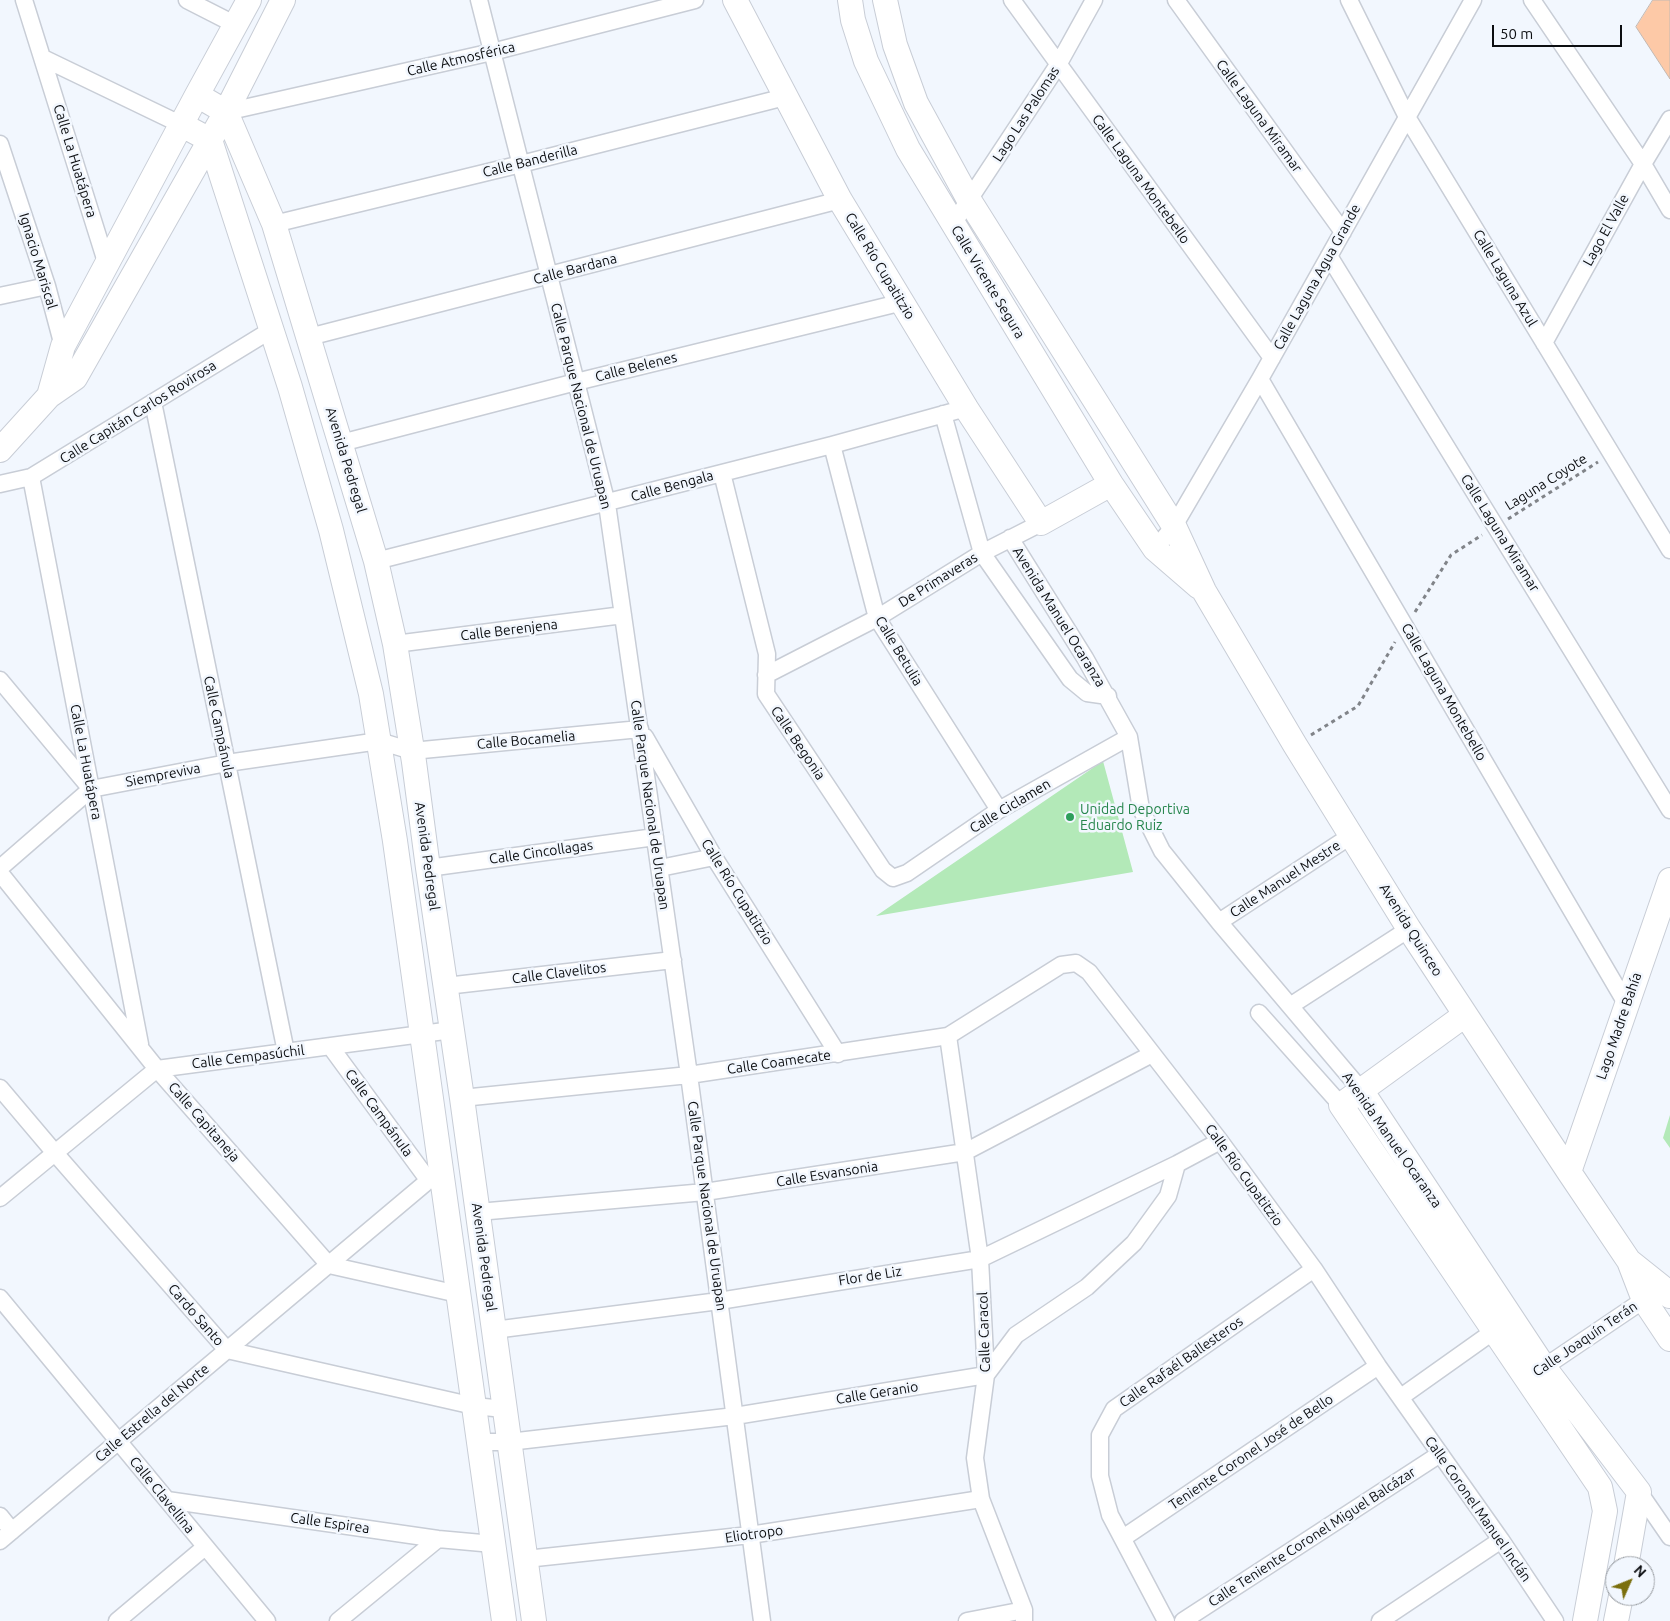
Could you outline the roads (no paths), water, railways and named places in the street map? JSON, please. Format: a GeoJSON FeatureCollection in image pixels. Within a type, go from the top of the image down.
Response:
{"type":"FeatureCollection","features":[{"type":"Feature","properties":{"kind":"street","name":"Calle La Huatápera"},"geometry":{"type":"LineString","coordinates":[[24,0],[107,265]]}},
{"type":"Feature","properties":{"kind":"street"},"geometry":{"type":"LineString","coordinates":[[187,0],[236,25]]}},
{"type":"Feature","properties":{"kind":"street"},"geometry":{"type":"LineString","coordinates":[[49,396],[63,346],[250,0]]}},
{"type":"Feature","properties":{"kind":"street"},"geometry":{"type":"LineString","coordinates":[[0,450],[49,396],[75,378],[226,112],[283,0]]}},
{"type":"Feature","properties":{"kind":"street","name":"Calle Parque Nacional de Uruapan"},"geometry":{"type":"LineString","coordinates":[[479,0],[607,504],[689,1075],[762,1621]]}},
{"type":"Feature","properties":{"kind":"street","name":"Calle Atmosférica"},"geometry":{"type":"LineString","coordinates":[[226,112],[492,52],[695,0]]}},
{"type":"Feature","properties":{"kind":"street","name":"Calle Río Cupatitzio"},"geometry":{"type":"LineString","coordinates":[[735,0],[840,200],[966,408],[1041,522]]}},
{"type":"Feature","properties":{"kind":"street","name":"Calle Vicente Segura"},"geometry":{"type":"LineString","coordinates":[[850,0],[853,20],[866,61],[908,149],[1111,484],[1155,549]]}},
{"type":"Feature","properties":{"kind":"street","name":"Calle Vicente Segura"},"geometry":{"type":"LineString","coordinates":[[885,0],[895,45],[916,103],[970,200],[1174,526]]}},
{"type":"Feature","properties":{"kind":"street","name":"Calle Laguna Montebello"},"geometry":{"type":"LineString","coordinates":[[1012,0],[1058,66],[1272,358]]}},
{"type":"Feature","properties":{"kind":"street","name":"Lago Las Palomas"},"geometry":{"type":"LineString","coordinates":[[953,224],[1058,66],[1094,0]]}},
{"type":"Feature","properties":{"kind":"street","name":"Calle Laguna Miramar"},"geometry":{"type":"LineString","coordinates":[[1176,0],[1343,232]]}},
{"type":"Feature","properties":{"kind":"street","name":"Calle Laguna Azul"},"geometry":{"type":"LineString","coordinates":[[1349,0],[1407,117],[1670,550]]}},
{"type":"Feature","properties":{"kind":"street","name":"Calle Laguna Agua Grande"},"geometry":{"type":"LineString","coordinates":[[1155,549],[1174,526],[1260,379],[1473,0]]}},
{"type":"Feature","properties":{"kind":"street"},"geometry":{"type":"LineString","coordinates":[[1532,0],[1643,164],[1670,210]]}},
{"type":"Feature","properties":{"kind":"street"},"geometry":{"type":"LineString","coordinates":[[42,58],[210,140],[290,387],[330,530],[371,694],[422,1034],[435,1176],[458,1294],[504,1621]]}},
{"type":"Feature","properties":{"kind":"street"},"geometry":{"type":"LineString","coordinates":[[197,95],[226,112]]}},
{"type":"Feature","properties":{"kind":"street","name":"Calle Banderilla"},"geometry":{"type":"LineString","coordinates":[[274,224],[785,97]]}},
{"type":"Feature","properties":{"kind":"street","name":"Avenida Pedregal"},"geometry":{"type":"LineString","coordinates":[[226,112],[274,224],[376,561],[395,644],[462,1098],[534,1621]]}},
{"type":"Feature","properties":{"kind":"street","name":"Lago El Valle"},"geometry":{"type":"LineString","coordinates":[[1544,342],[1670,119]]}},
{"type":"Feature","properties":{"kind":"street","name":"Ignacio Mariscal"},"geometry":{"type":"LineString","coordinates":[[1,148],[47,286],[63,346],[75,378]]}},
{"type":"Feature","properties":{"kind":"street","name":"Calle Bardana"},"geometry":{"type":"LineString","coordinates":[[309,337],[840,200]]}},
{"type":"Feature","properties":{"kind":"street","name":"Calle Laguna Miramar"},"geometry":{"type":"LineString","coordinates":[[1329,256],[1497,526],[1670,810]]}},
{"type":"Feature","properties":{"kind":"street"},"geometry":{"type":"LineString","coordinates":[[0,296],[47,286]]}},
{"type":"Feature","properties":{"kind":"street","name":"Calle Belenes"},"geometry":{"type":"LineString","coordinates":[[341,443],[576,382],[903,302]]}},
{"type":"Feature","properties":{"kind":"street","name":"Calle Capitán Carlos Rovirosa"},"geometry":{"type":"LineString","coordinates":[[0,484],[31,477],[271,330]]}},
{"type":"Feature","properties":{"kind":"street","name":"Calle Laguna Montebello"},"geometry":{"type":"LineString","coordinates":[[1260,379],[1627,1005]]}},
{"type":"Feature","properties":{"kind":"street","name":"Calle Campánula"},"geometry":{"type":"LineString","coordinates":[[153,402],[286,1052]]}},
{"type":"Feature","properties":{"kind":"street","name":"Calle Bengala"},"geometry":{"type":"LineString","coordinates":[[376,561],[832,446],[966,408]]}},
{"type":"Feature","properties":{"kind":"street","name":"Avenida Manuel Ocaranza"},"geometry":{"type":"LineString","coordinates":[[943,414],[982,553],[1070,679],[1087,693],[1108,696]]}},
{"type":"Feature","properties":{"kind":"street","name":"Calle Betulia"},"geometry":{"type":"LineString","coordinates":[[832,446],[877,618],[999,810]]}},
{"type":"Feature","properties":{"kind":"street","name":"Calle Begonia"},"geometry":{"type":"LineString","coordinates":[[722,473],[767,654],[766,694],[883,870],[893,878]]}},
{"type":"Feature","properties":{"kind":"street","name":"Calle La Huatápera"},"geometry":{"type":"LineString","coordinates":[[31,477],[141,1046]]}},
{"type":"Feature","properties":{"kind":"street","name":"De Primaveras"},"geometry":{"type":"LineString","coordinates":[[766,676],[877,618],[982,553],[1111,484]]}},
{"type":"Feature","properties":{"kind":"street","name":"Avenida Quinceo"},"geometry":{"type":"LineString","coordinates":[[1174,526],[1204,592],[1295,745],[1409,929],[1568,1172],[1629,1261],[1659,1295],[1670,1339]]}},
{"type":"Feature","properties":{"kind":"street","name":"Avenida Manuel Ocaranza"},"geometry":{"type":"LineString","coordinates":[[1010,538],[1108,696],[1129,737],[1141,809],[1162,851],[1219,922],[1361,1090],[1535,1373],[1600,1488],[1605,1512],[1585,1621]]}},
{"type":"Feature","properties":{"kind":"street","name":"Avenida Quinceo"},"geometry":{"type":"LineString","coordinates":[[1155,549],[1204,592]]}},
{"type":"Feature","properties":{"kind":"street","name":"Calle Berenjena"},"geometry":{"type":"LineString","coordinates":[[395,644],[622,616]]}},
{"type":"Feature","properties":{"kind":"street"},"geometry":{"type":"LineString","coordinates":[[0,680],[91,789],[0,868]]}},
{"type":"Feature","properties":{"kind":"street","name":"Calle Río Cupatitzio"},"geometry":{"type":"LineString","coordinates":[[640,729],[714,857],[838,1054]]}},
{"type":"Feature","properties":{"kind":"street","name":"Calle Bocamelia"},"geometry":{"type":"LineString","coordinates":[[412,751],[640,729]]}},
{"type":"Feature","properties":{"kind":"street","name":"Calle Ciclamen"},"geometry":{"type":"LineString","coordinates":[[893,878],[907,873],[999,810],[1129,737]]}},
{"type":"Feature","properties":{"kind":"street","name":"Siempreviva"},"geometry":{"type":"LineString","coordinates":[[91,789],[227,763],[379,742],[412,751]]}},
{"type":"Feature","properties":{"kind":"street","name":"Calle Manuel Mestre"},"geometry":{"type":"LineString","coordinates":[[1219,922],[1352,835]]}},
{"type":"Feature","properties":{"kind":"street","name":"Calle Cincollagas"},"geometry":{"type":"LineString","coordinates":[[428,868],[655,837]]}},
{"type":"Feature","properties":{"kind":"street"},"geometry":{"type":"LineString","coordinates":[[660,868],[714,857]]}},
{"type":"Feature","properties":{"kind":"street","name":"Calle Capitaneja"},"geometry":{"type":"LineString","coordinates":[[0,873],[158,1069],[329,1265]]}},
{"type":"Feature","properties":{"kind":"street","name":"Lago Madre Bahía"},"geometry":{"type":"LineString","coordinates":[[1568,1172],[1670,880]]}},
{"type":"Feature","properties":{"kind":"street"},"geometry":{"type":"LineString","coordinates":[[1290,1006],[1409,929]]}},
{"type":"Feature","properties":{"kind":"street","name":"Calle Clavelitos"},"geometry":{"type":"LineString","coordinates":[[446,986],[672,960]]}},
{"type":"Feature","properties":{"kind":"street","name":"Calle Río Cupatitzio"},"geometry":{"type":"LineString","coordinates":[[1076,963],[1089,972],[1220,1141],[1314,1269],[1400,1397]]}},
{"type":"Feature","properties":{"kind":"street","name":"Calle Coamecate"},"geometry":{"type":"LineString","coordinates":[[462,1098],[689,1075],[948,1036],[1061,966],[1076,963]]}},
{"type":"Feature","properties":{"kind":"street","name":"Avenida Manuel Ocaranza"},"geometry":{"type":"LineString","coordinates":[[1259,1013],[1341,1105],[1494,1331],[1535,1373],[1639,1492]]}},
{"type":"Feature","properties":{"kind":"street"},"geometry":{"type":"LineString","coordinates":[[1341,1105],[1465,1015]]}},
{"type":"Feature","properties":{"kind":"street","name":"Calle Cempasúchil"},"geometry":{"type":"LineString","coordinates":[[158,1069],[452,1030]]}},
{"type":"Feature","properties":{"kind":"street","name":"Calle Caracol"},"geometry":{"type":"LineString","coordinates":[[948,1036],[980,1259],[986,1375],[976,1458],[981,1499],[1024,1616]]}},
{"type":"Feature","properties":{"kind":"street","name":"Calle Campánula"},"geometry":{"type":"LineString","coordinates":[[330,1046],[435,1176]]}},
{"type":"Feature","properties":{"kind":"street","name":"Calle Esvansonia"},"geometry":{"type":"LineString","coordinates":[[478,1212],[705,1192],[965,1152],[1152,1054]]}},
{"type":"Feature","properties":{"kind":"street"},"geometry":{"type":"LineString","coordinates":[[0,1198],[158,1069]]}},
{"type":"Feature","properties":{"kind":"street","name":"Cardo Santo"},"geometry":{"type":"LineString","coordinates":[[0,1088],[227,1350],[474,1406],[504,1409]]}},
{"type":"Feature","properties":{"kind":"street","name":"Flor de Liz"},"geometry":{"type":"LineString","coordinates":[[494,1330],[719,1301],[980,1259],[1177,1164],[1220,1141]]}},
{"type":"Feature","properties":{"kind":"street"},"geometry":{"type":"LineString","coordinates":[[986,1375],[1016,1335],[1087,1287],[1134,1243],[1168,1196],[1177,1164]]}},
{"type":"Feature","properties":{"kind":"street","name":"Calle Estrella del Norte"},"geometry":{"type":"LineString","coordinates":[[6,1536],[435,1176]]}},
{"type":"Feature","properties":{"kind":"street"},"geometry":{"type":"LineString","coordinates":[[329,1265],[458,1294]]}},
{"type":"Feature","properties":{"kind":"street","name":"Calle Rafaél Ballesteros"},"geometry":{"type":"LineString","coordinates":[[1166,1621],[1110,1515],[1100,1476],[1100,1435],[1114,1409],[1314,1269]]}},
{"type":"Feature","properties":{"kind":"street","name":"Calle Joaquín Terán"},"geometry":{"type":"LineString","coordinates":[[1535,1373],[1659,1295]]}},
{"type":"Feature","properties":{"kind":"street","name":"Calle Clavellina"},"geometry":{"type":"LineString","coordinates":[[0,1298],[267,1621]]}},
{"type":"Feature","properties":{"kind":"street"},"geometry":{"type":"LineString","coordinates":[[1400,1397],[1494,1331]]}},
{"type":"Feature","properties":{"kind":"street","name":"Teniente Coronel José de Bello"},"geometry":{"type":"LineString","coordinates":[[1123,1538],[1378,1366]]}},
{"type":"Feature","properties":{"kind":"street","name":"Calle Geranio"},"geometry":{"type":"LineString","coordinates":[[479,1442],[509,1442],[735,1416],[986,1375]]}},
{"type":"Feature","properties":{"kind":"street","name":"Calle Coronel Manuel Inclán"},"geometry":{"type":"LineString","coordinates":[[1400,1397],[1501,1540],[1555,1621]]}},
{"type":"Feature","properties":{"kind":"street","name":"Calle Teniente Coronel Miguel Balcázar"},"geometry":{"type":"LineString","coordinates":[[1183,1621],[1440,1454]]}},
{"type":"Feature","properties":{"kind":"street"},"geometry":{"type":"LineString","coordinates":[[1639,1492],[1670,1537]]}},
{"type":"Feature","properties":{"kind":"street"},"geometry":{"type":"LineString","coordinates":[[1628,1556],[1639,1492]]}},
{"type":"Feature","properties":{"kind":"street","name":"Eliotropo"},"geometry":{"type":"LineString","coordinates":[[526,1559],[750,1535],[981,1499]]}},
{"type":"Feature","properties":{"kind":"street","name":"Calle Espirea"},"geometry":{"type":"LineString","coordinates":[[167,1500],[438,1539],[493,1544]]}},
{"type":"Feature","properties":{"kind":"street"},"geometry":{"type":"LineString","coordinates":[[0,1516],[6,1536]]}},
{"type":"Feature","properties":{"kind":"street"},"geometry":{"type":"LineString","coordinates":[[338,1621],[438,1539]]}},
{"type":"Feature","properties":{"kind":"street"},"geometry":{"type":"LineString","coordinates":[[1380,1621],[1501,1540]]}},
{"type":"Feature","properties":{"kind":"street"},"geometry":{"type":"LineString","coordinates":[[117,1621],[205,1547]]}},
{"type":"Feature","properties":{"kind":"street"},"geometry":{"type":"LineString","coordinates":[[1616,1621],[1619,1606]]}},
{"type":"Feature","properties":{"kind":"street"},"geometry":{"type":"LineString","coordinates":[[967,1621],[1024,1616]]}},
{"type":"Feature","properties":{"kind":"place","name":"Unidad Deportiva Eduardo Ruiz"},"geometry":{"type":"Point","coordinates":[1070,817]}}]}
